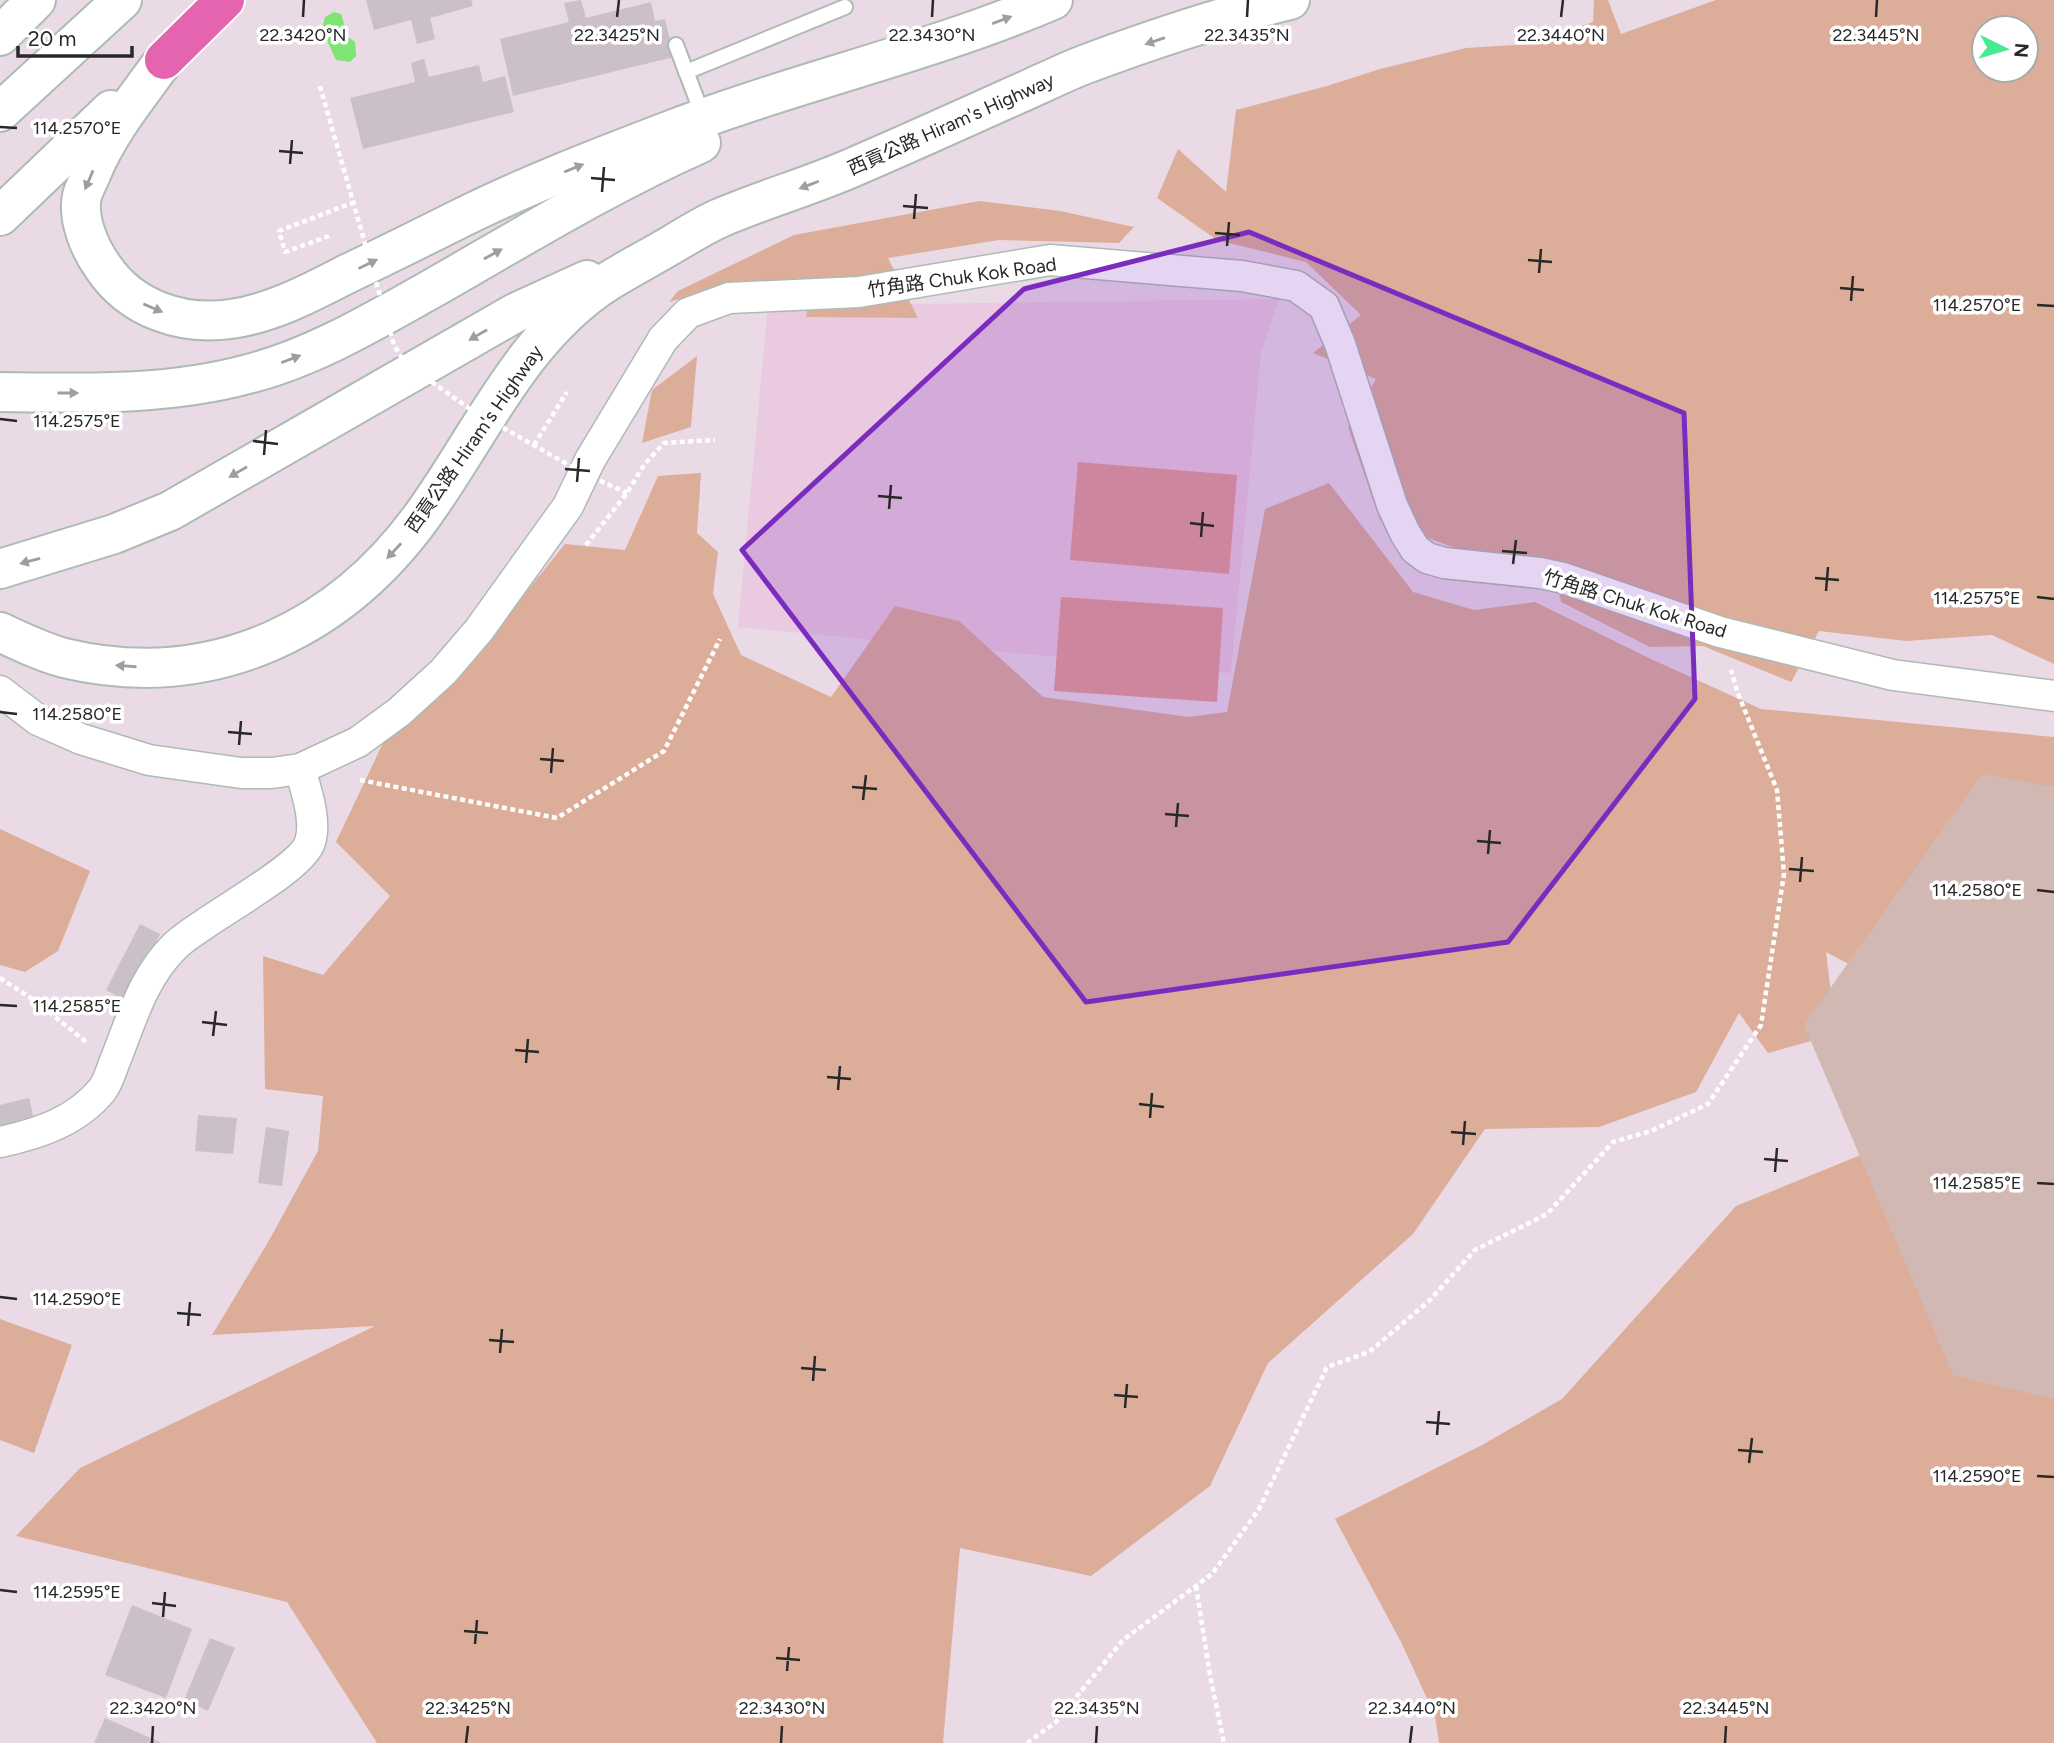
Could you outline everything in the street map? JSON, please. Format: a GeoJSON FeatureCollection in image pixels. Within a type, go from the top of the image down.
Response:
{"type":"FeatureCollection","features":[{"type":"Feature","properties":{"kind":"main road"},"geometry":{"type":"LineString","coordinates":[[0,36],[36,0]]}},
{"type":"Feature","properties":{"kind":"main road"},"geometry":{"type":"LineString","coordinates":[[0,112],[121,0]]}},
{"type":"Feature","properties":{"kind":"main road"},"geometry":{"type":"LineString","coordinates":[[0,216],[225,0]]}},
{"type":"Feature","properties":{"kind":"main road"},"geometry":{"type":"LineString","coordinates":[[164,60],[103,146],[82,196],[82,218],[89,242],[102,266],[114,282],[133,299],[154,310],[181,318],[230,319],[279,306],[555,176],[704,118],[779,92],[892,59],[1053,0]]}},
{"type":"Feature","properties":{"kind":"main road","name":"西貢公路 Hiram's Highway"},"geometry":{"type":"LineString","coordinates":[[0,632],[62,657],[95,664],[159,667],[231,656],[266,644],[326,613],[353,592],[408,535],[432,503],[508,384],[556,324],[580,301],[608,282],[716,220],[849,169],[1084,65],[1238,12],[1290,0]]}},
{"type":"Feature","properties":{"kind":"main road"},"geometry":{"type":"LineString","coordinates":[[0,392],[139,392],[199,386],[250,374],[294,358],[378,319],[650,168],[892,59]]}},
{"type":"Feature","properties":{"kind":"main road"},"geometry":{"type":"LineString","coordinates":[[0,569],[114,534],[170,511],[515,313],[716,220]]}},
{"type":"Feature","properties":{"kind":"street","name":"竹角路 Chuk Kok Road"},"geometry":{"type":"LineString","coordinates":[[0,691],[38,720],[82,739],[149,760],[241,774],[300,769],[358,741],[399,712],[443,672],[479,630],[568,506],[590,460],[663,339],[688,313],[729,298],[859,292],[1050,260],[1242,276],[1296,286],[1324,306],[1340,344],[1392,505],[1415,549],[1427,558],[1444,563],[1563,578],[1720,632],[1893,675],[2054,696]]}},
{"type":"Feature","properties":{"kind":"street"},"geometry":{"type":"LineString","coordinates":[[0,1142],[31,1135],[82,1111],[104,1088],[137,1004],[164,958],[192,932],[268,883],[310,844],[312,822],[300,769]]}},
{"type":"Feature","properties":{"kind":"lane"},"geometry":{"type":"LineString","coordinates":[[686,72],[845,7]]}},
{"type":"Feature","properties":{"kind":"lane"},"geometry":{"type":"LineString","coordinates":[[677,45],[704,118]]}},
{"type":"Feature","properties":{"kind":"path"},"geometry":{"type":"LineString","coordinates":[[320,86],[394,345],[405,363],[470,410],[581,472],[627,493]]}},
{"type":"Feature","properties":{"kind":"path"},"geometry":{"type":"LineString","coordinates":[[329,236],[285,252],[279,231],[352,203]]}},
{"type":"Feature","properties":{"kind":"path"},"geometry":{"type":"LineString","coordinates":[[535,444],[567,392]]}},
{"type":"Feature","properties":{"kind":"path"},"geometry":{"type":"LineString","coordinates":[[1027,1743],[1056,1722],[1123,1640],[1212,1574],[1259,1509],[1327,1367],[1369,1352],[1429,1301],[1475,1250],[1547,1214],[1613,1142],[1651,1131],[1709,1104],[1761,1025],[1784,874],[1777,790],[1737,691],[1720,632]]}},
{"type":"Feature","properties":{"kind":"path"},"geometry":{"type":"LineString","coordinates":[[358,780],[557,818],[664,751],[720,639]]}},
{"type":"Feature","properties":{"kind":"path"},"geometry":{"type":"LineString","coordinates":[[0,978],[37,1002],[86,1043],[98,1058],[104,1088]]}},
{"type":"Feature","properties":{"kind":"path"},"geometry":{"type":"LineString","coordinates":[[1196,1586],[1224,1743]]}},
{"type":"Feature","properties":{"kind":"highlighted area"},"geometry":{"type":"Polygon","coordinates":[[[1249,232],[1684,413],[1695,699],[1508,942],[1086,1002],[742,550],[1024,289],[1249,232]]]}},
{"type":"Feature","properties":{"kind":"shaded area"},"geometry":{"type":"Polygon","coordinates":[[[1594,0],[1608,0],[1621,34],[1716,0],[2054,0],[2054,664],[1992,635],[1906,641],[1819,631],[1791,682],[1703,646],[1650,647],[1561,602],[1558,586],[1380,520],[1348,427],[1376,379],[1313,353],[1361,315],[1306,262],[1217,240],[1157,198],[1178,149],[1226,192],[1236,110],[1380,69],[1466,48],[1528,44],[1593,22],[1594,0]]]}},
{"type":"Feature","properties":{"kind":"shaded area"},"geometry":{"type":"Polygon","coordinates":[[[334,12],[341,14],[348,37],[355,42],[356,56],[350,62],[336,60],[322,29],[325,17],[334,12]]]}},
{"type":"Feature","properties":{"kind":"shaded area"},"geometry":{"type":"Polygon","coordinates":[[[979,201],[1060,211],[1134,227],[1119,243],[999,240],[888,258],[918,318],[806,317],[812,281],[727,286],[669,302],[678,291],[794,235],[979,201]]]}},
{"type":"Feature","properties":{"kind":"shaded area"},"geometry":{"type":"Polygon","coordinates":[[[1279,299],[1261,352],[1231,673],[738,627],[768,306],[1279,299]]]}},
{"type":"Feature","properties":{"kind":"shaded area"},"geometry":{"type":"Polygon","coordinates":[[[697,356],[691,427],[642,443],[652,390],[697,356]]]}},
{"type":"Feature","properties":{"kind":"shaded area"},"geometry":{"type":"Polygon","coordinates":[[[1078,462],[1237,475],[1229,574],[1070,560],[1078,462]]]}},
{"type":"Feature","properties":{"kind":"shaded area"},"geometry":{"type":"Polygon","coordinates":[[[701,473],[697,533],[718,552],[713,594],[741,655],[831,697],[895,606],[959,621],[1043,697],[1189,717],[1227,712],[1265,509],[1329,483],[1413,592],[1474,610],[1535,602],[1761,709],[2054,737],[2054,853],[1939,1012],[1826,952],[1836,1034],[1768,1053],[1739,1013],[1696,1092],[1599,1127],[1485,1129],[1413,1234],[1268,1363],[1210,1486],[1091,1576],[960,1548],[943,1743],[377,1743],[287,1602],[16,1536],[80,1468],[375,1326],[212,1335],[267,1244],[318,1151],[323,1096],[265,1089],[263,956],[323,975],[390,896],[336,842],[383,743],[446,691],[565,544],[625,550],[658,476],[701,473]]]}},
{"type":"Feature","properties":{"kind":"shaded area"},"geometry":{"type":"Polygon","coordinates":[[[1061,597],[1223,608],[1217,702],[1054,691],[1061,597]]]}},
{"type":"Feature","properties":{"kind":"shaded area"},"geometry":{"type":"Polygon","coordinates":[[[1982,774],[2054,787],[2054,1399],[1953,1375],[1804,1025],[1982,774]]]}},
{"type":"Feature","properties":{"kind":"shaded area"},"geometry":{"type":"Polygon","coordinates":[[[0,829],[90,871],[58,951],[25,972],[0,965],[0,829]]]}},
{"type":"Feature","properties":{"kind":"shaded area"},"geometry":{"type":"Polygon","coordinates":[[[1885,1145],[2054,1368],[2054,1743],[1439,1743],[1435,1716],[1401,1642],[1335,1519],[1482,1445],[1562,1399],[1736,1206],[1885,1145]]]}},
{"type":"Feature","properties":{"kind":"shaded area"},"geometry":{"type":"Polygon","coordinates":[[[0,1319],[72,1345],[34,1453],[0,1440],[0,1319]]]}},
{"type":"Feature","properties":{"kind":"building"},"geometry":{"type":"Polygon","coordinates":[[[366,0],[471,0],[473,6],[430,18],[435,39],[417,44],[411,20],[374,30],[366,0]]]}},
{"type":"Feature","properties":{"kind":"building"},"geometry":{"type":"Polygon","coordinates":[[[581,0],[586,18],[651,2],[655,21],[665,19],[674,57],[513,96],[500,39],[569,22],[564,3],[581,0]]]}},
{"type":"Feature","properties":{"kind":"building"},"geometry":{"type":"Polygon","coordinates":[[[424,59],[429,77],[479,65],[483,82],[505,76],[514,112],[363,149],[350,98],[415,82],[411,63],[424,59]]]}},
{"type":"Feature","properties":{"kind":"building"},"geometry":{"type":"Polygon","coordinates":[[[140,924],[160,934],[126,1001],[106,990],[140,924]]]}},
{"type":"Feature","properties":{"kind":"building"},"geometry":{"type":"Polygon","coordinates":[[[29,1098],[34,1120],[0,1127],[0,1105],[29,1098]]]}},
{"type":"Feature","properties":{"kind":"building"},"geometry":{"type":"Polygon","coordinates":[[[198,1115],[237,1118],[233,1154],[195,1151],[198,1115]]]}},
{"type":"Feature","properties":{"kind":"building"},"geometry":{"type":"Polygon","coordinates":[[[266,1127],[289,1131],[282,1186],[258,1183],[266,1127]]]}},
{"type":"Feature","properties":{"kind":"building"},"geometry":{"type":"Polygon","coordinates":[[[132,1605],[192,1629],[166,1698],[105,1675],[132,1605]]]}},
{"type":"Feature","properties":{"kind":"building"},"geometry":{"type":"Polygon","coordinates":[[[210,1638],[235,1648],[208,1711],[184,1700],[210,1638]]]}},
{"type":"Feature","properties":{"kind":"building"},"geometry":{"type":"Polygon","coordinates":[[[105,1718],[162,1743],[94,1743],[105,1718]]]}}]}
